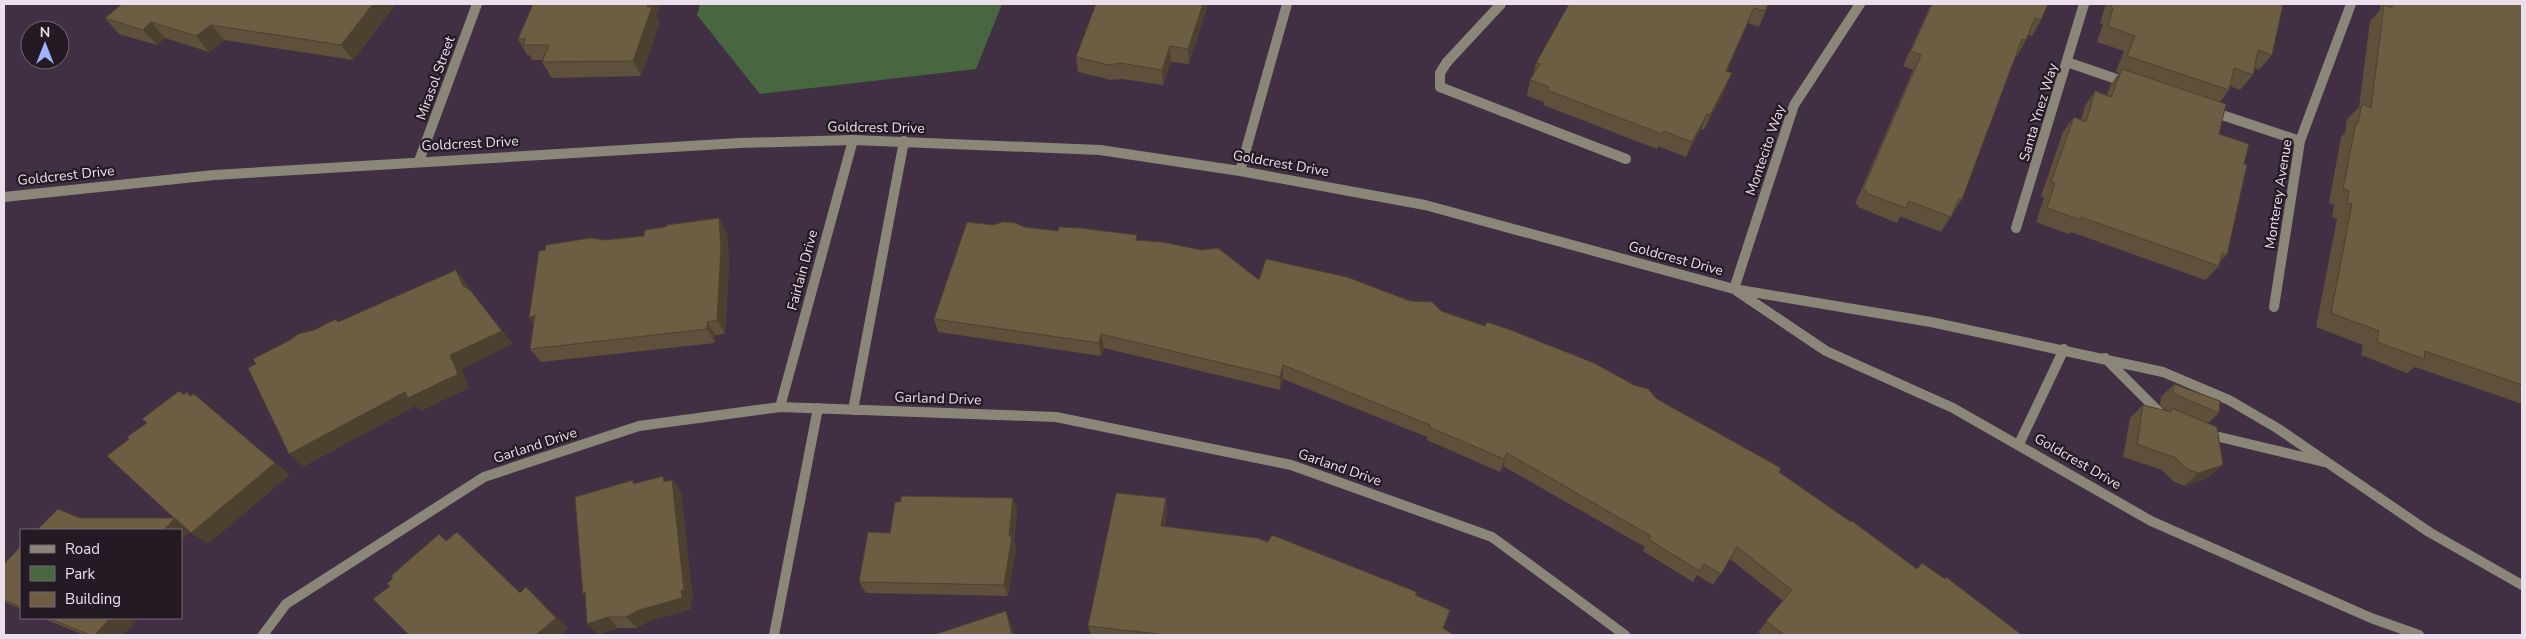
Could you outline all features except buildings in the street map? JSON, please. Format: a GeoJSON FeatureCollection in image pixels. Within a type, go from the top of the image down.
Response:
{"type":"FeatureCollection","features":[{"type":"Feature","properties":{"kind":"street","name":"Mirasol Street"},"geometry":{"type":"LineString","coordinates":[[419,161],[477,4]]}},
{"type":"Feature","properties":{"kind":"street"},"geometry":{"type":"LineString","coordinates":[[1240,171],[1288,4]]}},
{"type":"Feature","properties":{"kind":"street"},"geometry":{"type":"LineString","coordinates":[[1501,4],[1447,62],[1440,73],[1440,87],[1626,159]]}},
{"type":"Feature","properties":{"kind":"street","name":"Montecito Way"},"geometry":{"type":"LineString","coordinates":[[1734,289],[1794,104],[1860,4]]}},
{"type":"Feature","properties":{"kind":"street","name":"Santa Ynez Way"},"geometry":{"type":"LineString","coordinates":[[2016,228],[2068,62],[2084,4]]}},
{"type":"Feature","properties":{"kind":"street","name":"Monterey Avenue"},"geometry":{"type":"LineString","coordinates":[[2274,307],[2300,142],[2351,4]]}},
{"type":"Feature","properties":{"kind":"street"},"geometry":{"type":"LineString","coordinates":[[2068,62],[2142,87]]}},
{"type":"Feature","properties":{"kind":"street"},"geometry":{"type":"LineString","coordinates":[[2198,106],[2300,142]]}},
{"type":"Feature","properties":{"kind":"street","name":"Goldcrest Drive"},"geometry":{"type":"LineString","coordinates":[[4,197],[214,175],[419,161],[739,143],[853,140],[1100,150],[1240,171],[1425,205],[1734,289],[1931,322],[2064,348],[2163,372],[2229,400],[2277,428],[2429,532],[2522,585]]}},
{"type":"Feature","properties":{"kind":"street","name":"Fairlain Drive"},"geometry":{"type":"LineString","coordinates":[[780,406],[853,140]]}},
{"type":"Feature","properties":{"kind":"street"},"geometry":{"type":"LineString","coordinates":[[853,410],[904,141]]}},
{"type":"Feature","properties":{"kind":"street","name":"Goldcrest Drive"},"geometry":{"type":"LineString","coordinates":[[1734,289],[1826,351],[1953,408],[2151,521],[2371,618],[2420,635]]}},
{"type":"Feature","properties":{"kind":"street"},"geometry":{"type":"LineString","coordinates":[[2019,444],[2064,348]]}},
{"type":"Feature","properties":{"kind":"street"},"geometry":{"type":"LineString","coordinates":[[2105,358],[2158,414],[2174,421]]}},
{"type":"Feature","properties":{"kind":"street","name":"Garland Drive"},"geometry":{"type":"LineString","coordinates":[[263,635],[286,604],[484,477],[639,426],[780,406],[1056,417],[1291,465],[1492,537],[1625,635]]}},
{"type":"Feature","properties":{"kind":"street"},"geometry":{"type":"LineString","coordinates":[[774,635],[818,408]]}},
{"type":"Feature","properties":{"kind":"street","name":"Goldcrest Drive"},"geometry":{"type":"LineString","coordinates":[[2197,430],[2330,464]]}},
{"type":"Feature","properties":{"kind":"green space"},"geometry":{"type":"Polygon","coordinates":[[[700,4],[1002,4],[976,69],[760,94],[697,15],[700,4]]]}}]}
